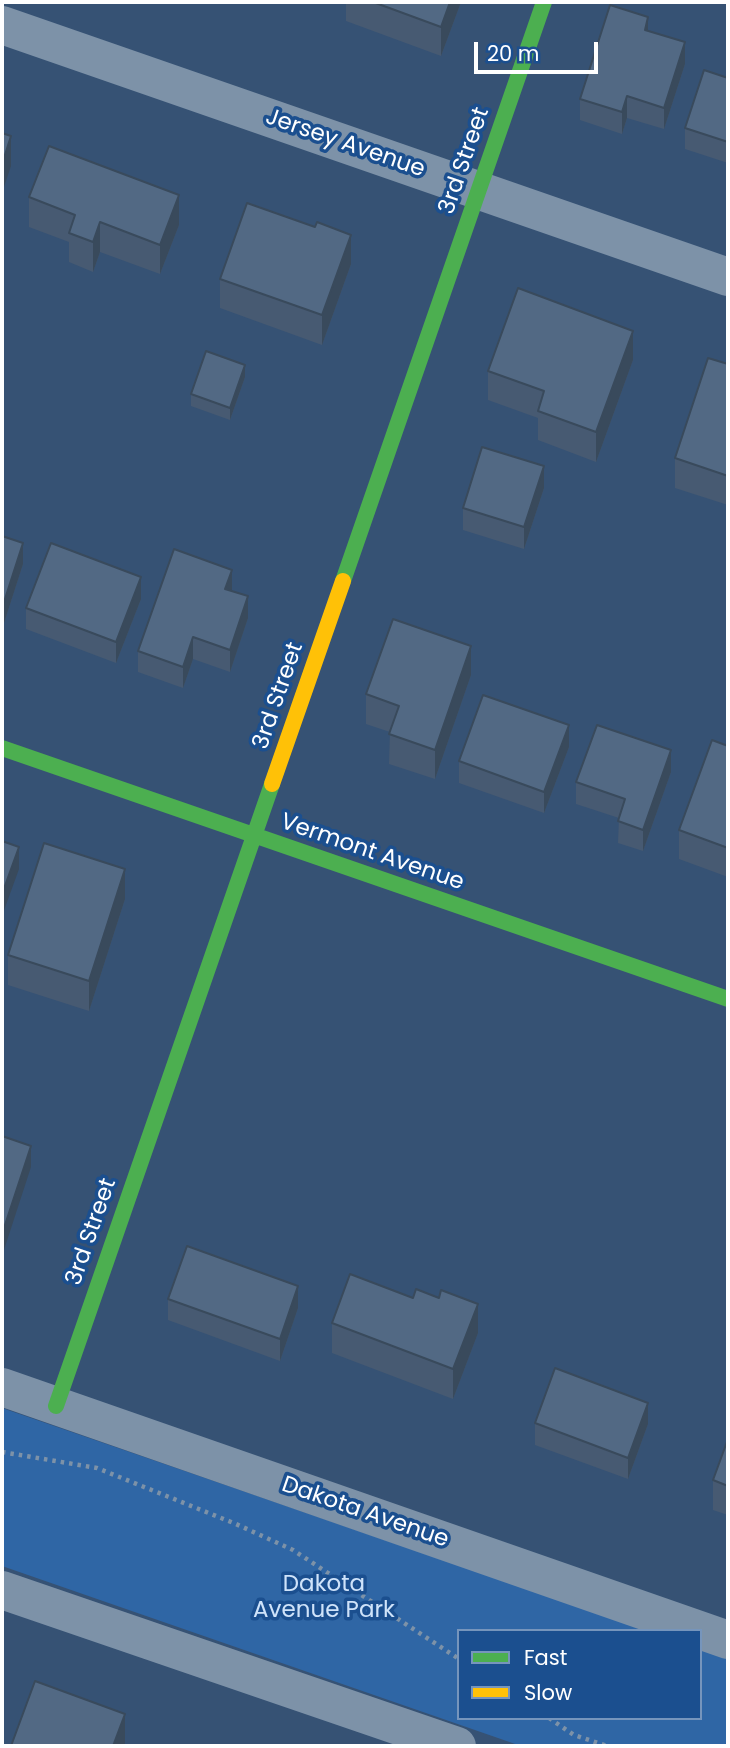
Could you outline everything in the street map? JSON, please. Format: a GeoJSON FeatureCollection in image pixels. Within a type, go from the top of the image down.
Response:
{"type":"FeatureCollection","features":[{"type":"Feature","properties":{"kind":"street","name":"3rd Street"},"geometry":{"type":"LineString","coordinates":[[55,1406],[544,2]]}},
{"type":"Feature","properties":{"kind":"street","name":"Jersey Avenue"},"geometry":{"type":"LineString","coordinates":[[2,25],[728,277]]}},
{"type":"Feature","properties":{"kind":"street","name":"Vermont Avenue"},"geometry":{"type":"LineString","coordinates":[[2,748],[728,999]]}},
{"type":"Feature","properties":{"kind":"street","name":"Dakota Avenue"},"geometry":{"type":"LineString","coordinates":[[2,1387],[696,1629]]}},
{"type":"Feature","properties":{"kind":"street"},"geometry":{"type":"LineString","coordinates":[[2,1590],[457,1746]]}},
{"type":"Feature","properties":{"kind":"street","name":"Dakota Avenue"},"geometry":{"type":"LineString","coordinates":[[702,1631],[728,1640]]}},
{"type":"Feature","properties":{"kind":"path"},"geometry":{"type":"LineString","coordinates":[[2,1452],[97,1468],[236,1524],[293,1550],[457,1658]]}},
{"type":"Feature","properties":{"kind":"path"},"geometry":{"type":"LineString","coordinates":[[552,1720],[574,1735],[607,1746]]}},
{"type":"Feature","properties":{"kind":"green space","name":"Dakota Avenue Park"},"geometry":{"type":"Polygon","coordinates":[[[2,1408],[643,1629],[457,1629],[457,1720],[702,1720],[702,1650],[728,1658],[728,1746],[521,1746],[2,1566],[2,1408]]]}},
{"type":"Feature","properties":{"kind":"building"},"geometry":{"type":"Polygon","coordinates":[[[373,2],[450,2],[441,27],[373,2]]]}},
{"type":"Feature","properties":{"kind":"building"},"geometry":{"type":"Polygon","coordinates":[[[610,5],[648,17],[645,30],[685,42],[664,108],[627,96],[622,112],[580,99],[610,5]]]}},
{"type":"Feature","properties":{"kind":"building"},"geometry":{"type":"Polygon","coordinates":[[[704,70],[728,78],[728,142],[685,128],[704,70]]]}},
{"type":"Feature","properties":{"kind":"building"},"geometry":{"type":"Polygon","coordinates":[[[2,133],[11,136],[2,164],[2,133]]]}},
{"type":"Feature","properties":{"kind":"building"},"geometry":{"type":"Polygon","coordinates":[[[49,146],[179,195],[160,245],[100,222],[93,242],[69,233],[75,215],[29,197],[49,146]]]}},
{"type":"Feature","properties":{"kind":"building"},"geometry":{"type":"Polygon","coordinates":[[[247,203],[315,227],[317,222],[351,235],[322,315],[220,279],[247,203]]]}},
{"type":"Feature","properties":{"kind":"building"},"geometry":{"type":"Polygon","coordinates":[[[518,288],[633,331],[596,432],[538,411],[544,391],[488,371],[518,288]]]}},
{"type":"Feature","properties":{"kind":"building"},"geometry":{"type":"Polygon","coordinates":[[[206,351],[245,365],[230,408],[191,394],[206,351]]]}},
{"type":"Feature","properties":{"kind":"building"},"geometry":{"type":"Polygon","coordinates":[[[708,358],[728,364],[728,476],[675,458],[708,358]]]}},
{"type":"Feature","properties":{"kind":"building"},"geometry":{"type":"Polygon","coordinates":[[[482,447],[544,466],[524,527],[463,508],[482,447]]]}},
{"type":"Feature","properties":{"kind":"building"},"geometry":{"type":"Polygon","coordinates":[[[2,536],[23,543],[4,602],[2,601],[2,536]]]}},
{"type":"Feature","properties":{"kind":"building"},"geometry":{"type":"Polygon","coordinates":[[[51,543],[141,577],[116,642],[26,608],[51,543]]]}},
{"type":"Feature","properties":{"kind":"building"},"geometry":{"type":"Polygon","coordinates":[[[174,549],[232,570],[225,589],[248,596],[230,650],[193,637],[183,667],[138,651],[174,549]]]}},
{"type":"Feature","properties":{"kind":"building"},"geometry":{"type":"Polygon","coordinates":[[[393,619],[471,646],[435,750],[389,734],[399,706],[366,694],[393,619]]]}},
{"type":"Feature","properties":{"kind":"building"},"geometry":{"type":"Polygon","coordinates":[[[483,695],[569,725],[544,792],[459,761],[483,695]]]}},
{"type":"Feature","properties":{"kind":"building"},"geometry":{"type":"Polygon","coordinates":[[[597,725],[671,750],[643,830],[618,821],[625,799],[576,782],[597,725]]]}},
{"type":"Feature","properties":{"kind":"building"},"geometry":{"type":"Polygon","coordinates":[[[712,740],[728,746],[728,848],[679,830],[712,740]]]}},
{"type":"Feature","properties":{"kind":"building"},"geometry":{"type":"Polygon","coordinates":[[[2,841],[19,847],[2,894],[2,841]]]}},
{"type":"Feature","properties":{"kind":"building"},"geometry":{"type":"Polygon","coordinates":[[[44,843],[125,869],[89,981],[8,955],[44,843]]]}},
{"type":"Feature","properties":{"kind":"building"},"geometry":{"type":"Polygon","coordinates":[[[2,1136],[31,1146],[2,1234],[2,1136]]]}},
{"type":"Feature","properties":{"kind":"building"},"geometry":{"type":"Polygon","coordinates":[[[187,1246],[298,1286],[280,1339],[168,1299],[187,1246]]]}},
{"type":"Feature","properties":{"kind":"building"},"geometry":{"type":"Polygon","coordinates":[[[350,1274],[413,1298],[416,1289],[439,1298],[441,1290],[478,1304],[453,1369],[332,1323],[350,1274]]]}},
{"type":"Feature","properties":{"kind":"building"},"geometry":{"type":"Polygon","coordinates":[[[555,1368],[648,1403],[628,1458],[535,1423],[555,1368]]]}},
{"type":"Feature","properties":{"kind":"building"},"geometry":{"type":"Polygon","coordinates":[[[728,1439],[728,1486],[713,1480],[728,1439]]]}},
{"type":"Feature","properties":{"kind":"building"},"geometry":{"type":"Polygon","coordinates":[[[35,1681],[125,1714],[113,1746],[11,1746],[35,1681]]]}},
{"type":"Feature","properties":{"kind":"traffic: fast"},"geometry":{"type":"LineString","coordinates":[[343,581],[544,2]]}},
{"type":"Feature","properties":{"kind":"traffic: fast"},"geometry":{"type":"LineString","coordinates":[[2,748],[728,999]]}},
{"type":"Feature","properties":{"kind":"traffic: fast"},"geometry":{"type":"LineString","coordinates":[[56,1406],[272,784]]}},
{"type":"Feature","properties":{"kind":"traffic: slow"},"geometry":{"type":"LineString","coordinates":[[272,784],[343,581]]}}]}
